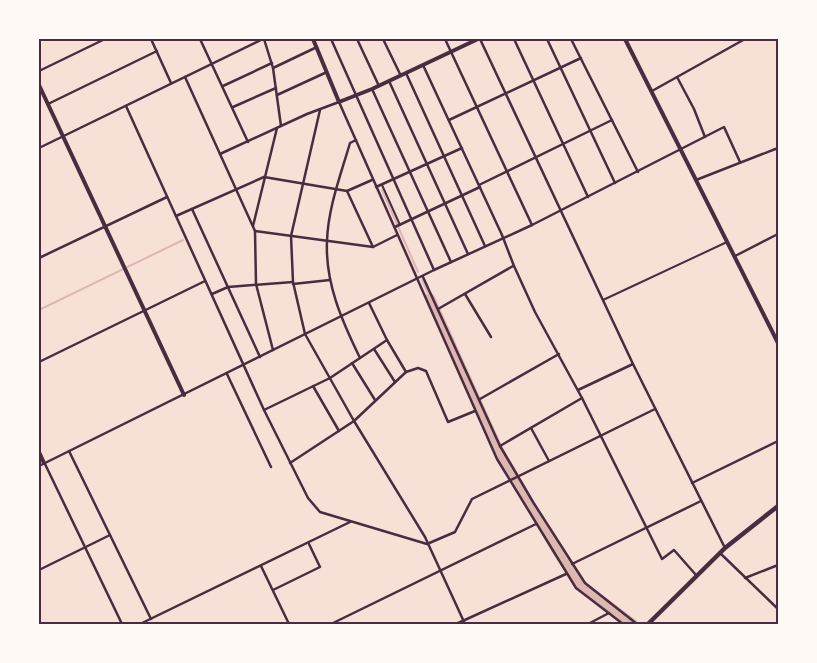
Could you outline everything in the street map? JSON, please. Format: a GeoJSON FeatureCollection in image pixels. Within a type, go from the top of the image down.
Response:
{"type":"FeatureCollection","features":[{"type":"Feature","properties":{"kind":"main road"},"geometry":{"type":"LineString","coordinates":[[648,624],[725,548],[778,506]]}},
{"type":"Feature","properties":{"kind":"street"},"geometry":{"type":"LineString","coordinates":[[39,71],[105,39]]}},
{"type":"Feature","properties":{"kind":"street"},"geometry":{"type":"LineString","coordinates":[[151,39],[172,83]]}},
{"type":"Feature","properties":{"kind":"street"},"geometry":{"type":"LineString","coordinates":[[200,39],[248,142]]}},
{"type":"Feature","properties":{"kind":"street"},"geometry":{"type":"LineString","coordinates":[[39,148],[263,39],[274,68],[281,126]]}},
{"type":"Feature","properties":{"kind":"street"},"geometry":{"type":"LineString","coordinates":[[313,39],[376,188],[497,459],[576,588],[623,624]]}},
{"type":"Feature","properties":{"kind":"street"},"geometry":{"type":"LineString","coordinates":[[330,39],[434,270]]}},
{"type":"Feature","properties":{"kind":"street"},"geometry":{"type":"LineString","coordinates":[[357,39],[379,86]]}},
{"type":"Feature","properties":{"kind":"street"},"geometry":{"type":"LineString","coordinates":[[383,39],[401,76]]}},
{"type":"Feature","properties":{"kind":"street"},"geometry":{"type":"LineString","coordinates":[[445,39],[532,225]]}},
{"type":"Feature","properties":{"kind":"street"},"geometry":{"type":"LineString","coordinates":[[220,154],[320,109],[357,96],[479,39],[633,364],[725,548]]}},
{"type":"Feature","properties":{"kind":"street"},"geometry":{"type":"LineString","coordinates":[[514,39],[588,197]]}},
{"type":"Feature","properties":{"kind":"street"},"geometry":{"type":"LineString","coordinates":[[547,39],[615,183]]}},
{"type":"Feature","properties":{"kind":"street"},"geometry":{"type":"LineString","coordinates":[[571,39],[638,172]]}},
{"type":"Feature","properties":{"kind":"street"},"geometry":{"type":"LineString","coordinates":[[625,39],[778,343]]}},
{"type":"Feature","properties":{"kind":"street"},"geometry":{"type":"LineString","coordinates":[[652,91],[745,39]]}},
{"type":"Feature","properties":{"kind":"street"},"geometry":{"type":"LineString","coordinates":[[274,68],[317,47]]}},
{"type":"Feature","properties":{"kind":"street"},"geometry":{"type":"LineString","coordinates":[[48,104],[157,51]]}},
{"type":"Feature","properties":{"kind":"street"},"geometry":{"type":"LineString","coordinates":[[449,120],[581,58]]}},
{"type":"Feature","properties":{"kind":"street"},"geometry":{"type":"LineString","coordinates":[[223,86],[272,63]]}},
{"type":"Feature","properties":{"kind":"street"},"geometry":{"type":"LineString","coordinates":[[423,65],[504,238],[514,266],[535,312],[578,390],[662,559],[674,550],[696,575]]}},
{"type":"Feature","properties":{"kind":"street"},"geometry":{"type":"LineString","coordinates":[[277,95],[327,72]]}},
{"type":"Feature","properties":{"kind":"street"},"geometry":{"type":"LineString","coordinates":[[406,73],[485,246]]}},
{"type":"Feature","properties":{"kind":"street"},"geometry":{"type":"LineString","coordinates":[[184,77],[255,231],[256,284],[272,350]]}},
{"type":"Feature","properties":{"kind":"street"},"geometry":{"type":"LineString","coordinates":[[677,77],[694,109],[705,137]]}},
{"type":"Feature","properties":{"kind":"street"},"geometry":{"type":"LineString","coordinates":[[389,81],[468,254]]}},
{"type":"Feature","properties":{"kind":"street"},"geometry":{"type":"LineString","coordinates":[[39,85],[184,395]]}},
{"type":"Feature","properties":{"kind":"street"},"geometry":{"type":"LineString","coordinates":[[233,108],[276,88]]}},
{"type":"Feature","properties":{"kind":"street"},"geometry":{"type":"LineString","coordinates":[[372,89],[451,262]]}},
{"type":"Feature","properties":{"kind":"street"},"geometry":{"type":"LineString","coordinates":[[126,106],[264,410],[314,507],[320,512],[427,544],[454,532],[472,499],[656,409]]}},
{"type":"Feature","properties":{"kind":"street"},"geometry":{"type":"LineString","coordinates":[[320,109],[291,236],[293,283],[305,334],[427,544],[465,624]]}},
{"type":"Feature","properties":{"kind":"street"},"geometry":{"type":"LineString","coordinates":[[395,227],[463,196],[506,171],[612,120]]}},
{"type":"Feature","properties":{"kind":"street"},"geometry":{"type":"LineString","coordinates":[[253,226],[277,128]]}},
{"type":"Feature","properties":{"kind":"street"},"geometry":{"type":"LineString","coordinates":[[39,466],[434,270],[532,225],[724,128],[740,162]]}},
{"type":"Feature","properties":{"kind":"street"},"geometry":{"type":"LineString","coordinates":[[356,140],[350,143],[336,190],[327,240],[330,280],[340,317],[360,358]]}},
{"type":"Feature","properties":{"kind":"street"},"geometry":{"type":"LineString","coordinates":[[376,188],[462,148]]}},
{"type":"Feature","properties":{"kind":"street"},"geometry":{"type":"LineString","coordinates":[[696,180],[778,148]]}},
{"type":"Feature","properties":{"kind":"street"},"geometry":{"type":"LineString","coordinates":[[176,216],[264,177],[347,191],[373,180]]}},
{"type":"Feature","properties":{"kind":"street"},"geometry":{"type":"LineString","coordinates":[[382,185],[400,225]]}},
{"type":"Feature","properties":{"kind":"street"},"geometry":{"type":"LineString","coordinates":[[347,191],[373,246]]}},
{"type":"Feature","properties":{"kind":"street"},"geometry":{"type":"LineString","coordinates":[[39,258],[168,197]]}},
{"type":"Feature","properties":{"kind":"street"},"geometry":{"type":"LineString","coordinates":[[192,209],[260,357]]}},
{"type":"Feature","properties":{"kind":"street"},"geometry":{"type":"LineString","coordinates":[[255,231],[373,246],[398,235]]}},
{"type":"Feature","properties":{"kind":"street"},"geometry":{"type":"LineString","coordinates":[[734,256],[778,234]]}},
{"type":"Feature","properties":{"kind":"street"},"geometry":{"type":"LineString","coordinates":[[603,300],[727,242]]}},
{"type":"Feature","properties":{"kind":"street"},"geometry":{"type":"LineString","coordinates":[[438,309],[514,266]]}},
{"type":"Feature","properties":{"kind":"street"},"geometry":{"type":"LineString","coordinates":[[422,276],[500,446],[518,477],[585,583],[637,624]]}},
{"type":"Feature","properties":{"kind":"street"},"geometry":{"type":"LineString","coordinates":[[212,294],[228,287],[330,280]]}},
{"type":"Feature","properties":{"kind":"street"},"geometry":{"type":"LineString","coordinates":[[39,362],[205,281]]}},
{"type":"Feature","properties":{"kind":"street"},"geometry":{"type":"LineString","coordinates":[[465,294],[491,336]]}},
{"type":"Feature","properties":{"kind":"street"},"geometry":{"type":"LineString","coordinates":[[370,302],[387,340],[406,372]]}},
{"type":"Feature","properties":{"kind":"street"},"geometry":{"type":"LineString","coordinates":[[264,410],[330,378],[387,340]]}},
{"type":"Feature","properties":{"kind":"street"},"geometry":{"type":"LineString","coordinates":[[374,348],[395,382]]}},
{"type":"Feature","properties":{"kind":"street"},"geometry":{"type":"LineString","coordinates":[[474,405],[559,354]]}},
{"type":"Feature","properties":{"kind":"street"},"geometry":{"type":"LineString","coordinates":[[352,363],[375,400]]}},
{"type":"Feature","properties":{"kind":"street"},"geometry":{"type":"LineString","coordinates":[[578,390],[633,364]]}},
{"type":"Feature","properties":{"kind":"street"},"geometry":{"type":"LineString","coordinates":[[290,463],[354,421],[406,372],[418,368],[426,371],[448,422],[475,410]]}},
{"type":"Feature","properties":{"kind":"street"},"geometry":{"type":"LineString","coordinates":[[227,374],[271,467]]}},
{"type":"Feature","properties":{"kind":"street"},"geometry":{"type":"LineString","coordinates":[[313,386],[339,431]]}},
{"type":"Feature","properties":{"kind":"street"},"geometry":{"type":"LineString","coordinates":[[500,446],[582,398]]}},
{"type":"Feature","properties":{"kind":"street"},"geometry":{"type":"LineString","coordinates":[[531,428],[550,461]]}},
{"type":"Feature","properties":{"kind":"street"},"geometry":{"type":"LineString","coordinates":[[692,483],[778,441]]}},
{"type":"Feature","properties":{"kind":"street"},"geometry":{"type":"LineString","coordinates":[[70,451],[151,619]]}},
{"type":"Feature","properties":{"kind":"street"},"geometry":{"type":"LineString","coordinates":[[39,452],[122,624]]}},
{"type":"Feature","properties":{"kind":"street"},"geometry":{"type":"LineString","coordinates":[[572,564],[701,501]]}},
{"type":"Feature","properties":{"kind":"street"},"geometry":{"type":"LineString","coordinates":[[140,624],[309,544],[350,522]]}},
{"type":"Feature","properties":{"kind":"street"},"geometry":{"type":"LineString","coordinates":[[332,624],[536,524]]}},
{"type":"Feature","properties":{"kind":"street"},"geometry":{"type":"LineString","coordinates":[[39,570],[110,535]]}},
{"type":"Feature","properties":{"kind":"street"},"geometry":{"type":"LineString","coordinates":[[273,590],[320,567],[309,544]]}},
{"type":"Feature","properties":{"kind":"street"},"geometry":{"type":"LineString","coordinates":[[720,553],[778,609]]}},
{"type":"Feature","properties":{"kind":"street"},"geometry":{"type":"LineString","coordinates":[[746,578],[778,565]]}},
{"type":"Feature","properties":{"kind":"street"},"geometry":{"type":"LineString","coordinates":[[262,566],[289,624]]}},
{"type":"Feature","properties":{"kind":"street"},"geometry":{"type":"LineString","coordinates":[[456,624],[566,574]]}},
{"type":"Feature","properties":{"kind":"street"},"geometry":{"type":"LineString","coordinates":[[588,624],[609,613]]}},
{"type":"Feature","properties":{"kind":"waterway"},"geometry":{"type":"LineString","coordinates":[[382,190],[418,272]]}},
{"type":"Feature","properties":{"kind":"waterway"},"geometry":{"type":"LineString","coordinates":[[39,310],[183,240]]}},
{"type":"Feature","properties":{"kind":"waterway"},"geometry":{"type":"LineString","coordinates":[[422,280],[430,298]]}},
{"type":"Feature","properties":{"kind":"waterway"},"geometry":{"type":"LineString","coordinates":[[430,298],[498,449],[557,551],[583,587],[633,624]]}}]}
